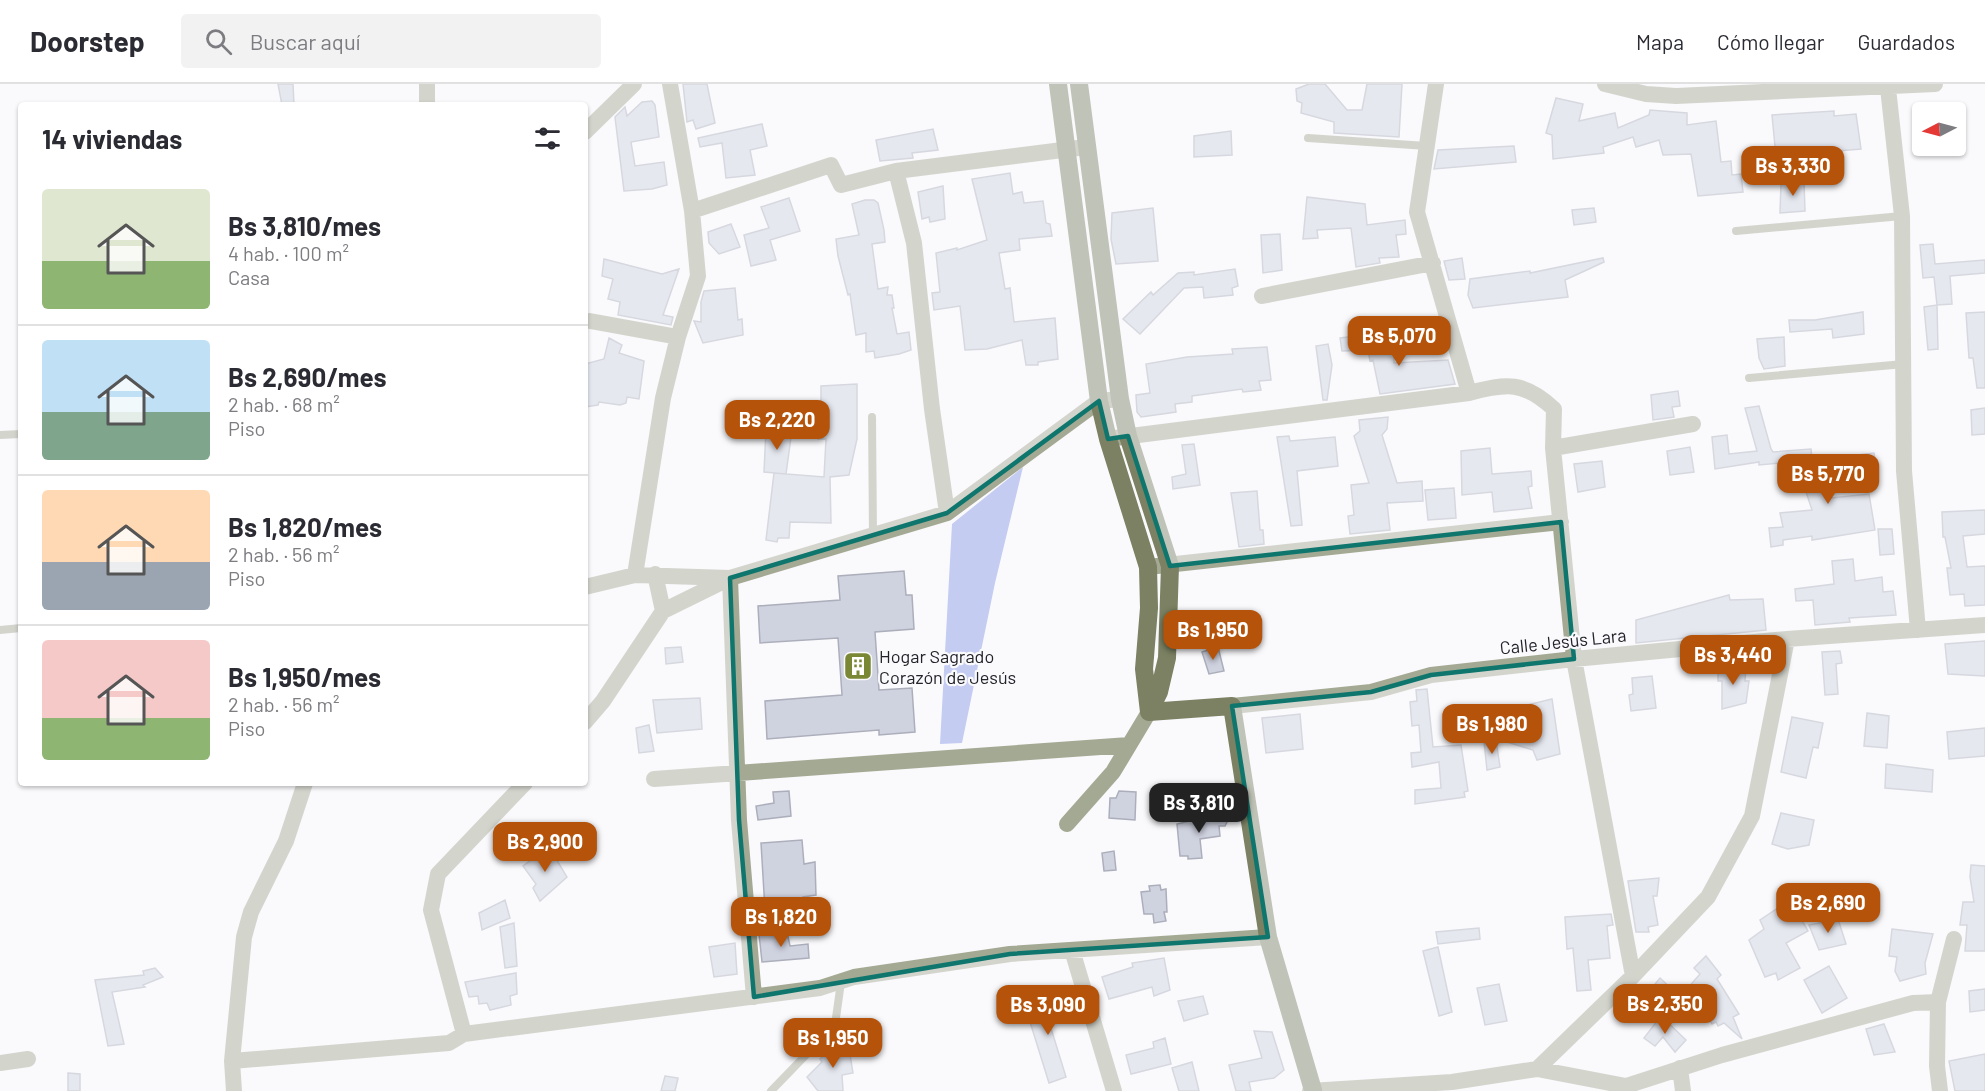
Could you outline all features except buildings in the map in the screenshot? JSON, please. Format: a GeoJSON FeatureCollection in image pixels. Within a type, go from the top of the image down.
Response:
{"type":"FeatureCollection","features":[{"type":"Feature","properties":{"kind":"street"},"geometry":{"type":"LineString","coordinates":[[427,84],[427,102]]}},
{"type":"Feature","properties":{"kind":"street"},"geometry":{"type":"LineString","coordinates":[[588,129],[634,84]]}},
{"type":"Feature","properties":{"kind":"street"},"geometry":{"type":"LineString","coordinates":[[635,575],[663,398],[678,338],[698,276],[692,211],[670,84]]}},
{"type":"Feature","properties":{"kind":"street"},"geometry":{"type":"LineString","coordinates":[[1059,84],[1099,401],[1108,439],[1148,567],[1149,608],[1144,669],[1149,712]]}},
{"type":"Feature","properties":{"kind":"street"},"geometry":{"type":"LineString","coordinates":[[1067,824],[1113,772],[1159,692],[1167,658],[1170,566],[1128,436],[1120,399],[1079,84]]}},
{"type":"Feature","properties":{"kind":"street"},"geometry":{"type":"LineString","coordinates":[[1436,84],[1417,212],[1469,393]]}},
{"type":"Feature","properties":{"kind":"street"},"geometry":{"type":"LineString","coordinates":[[1605,84],[1646,94],[1676,96],[1888,88],[1935,84]]}},
{"type":"Feature","properties":{"kind":"street"},"geometry":{"type":"LineString","coordinates":[[1888,88],[1902,216],[1904,471],[1917,630]]}},
{"type":"Feature","properties":{"kind":"street"},"geometry":{"type":"LineString","coordinates":[[692,211],[831,165],[841,185],[896,171],[1086,147]]}},
{"type":"Feature","properties":{"kind":"street"},"geometry":{"type":"LineString","coordinates":[[896,171],[914,243],[932,409],[947,513]]}},
{"type":"Feature","properties":{"kind":"street"},"geometry":{"type":"LineString","coordinates":[[1262,296],[1433,263]]}},
{"type":"Feature","properties":{"kind":"street"},"geometry":{"type":"LineString","coordinates":[[590,321],[678,338]]}},
{"type":"Feature","properties":{"kind":"street"},"geometry":{"type":"LineString","coordinates":[[1108,439],[1469,393],[1500,385],[1535,392],[1554,409],[1553,448],[1574,659],[1633,976]]}},
{"type":"Feature","properties":{"kind":"street"},"geometry":{"type":"LineString","coordinates":[[588,718],[603,701],[663,611],[730,579],[947,513],[1099,401],[1120,399]]}},
{"type":"Feature","properties":{"kind":"street"},"geometry":{"type":"LineString","coordinates":[[1553,448],[1693,424]]}},
{"type":"Feature","properties":{"kind":"street"},"geometry":{"type":"LineString","coordinates":[[1148,567],[1561,522]]}},
{"type":"Feature","properties":{"kind":"street"},"geometry":{"type":"LineString","coordinates":[[655,574],[663,611]]}},
{"type":"Feature","properties":{"kind":"street"},"geometry":{"type":"LineString","coordinates":[[588,586],[635,575],[655,574],[730,579]]}},
{"type":"Feature","properties":{"kind":"street"},"geometry":{"type":"LineString","coordinates":[[730,579],[737,773],[753,997]]}},
{"type":"Feature","properties":{"kind":"street","name":"Calle Jesús Lara"},"geometry":{"type":"LineString","coordinates":[[1232,706],[1371,692],[1431,675],[1574,659],[1787,639],[1985,626]]}},
{"type":"Feature","properties":{"kind":"street"},"geometry":{"type":"LineString","coordinates":[[1537,1069],[1633,976],[1708,897],[1752,816],[1787,639]]}},
{"type":"Feature","properties":{"kind":"street"},"geometry":{"type":"LineString","coordinates":[[588,702],[603,701]]}},
{"type":"Feature","properties":{"kind":"street"},"geometry":{"type":"LineString","coordinates":[[1149,712],[1232,706],[1268,937],[1318,1090],[1452,1082],[1537,1069],[1626,1086],[1680,1068],[1913,1003],[1938,1002]]}},
{"type":"Feature","properties":{"kind":"street"},"geometry":{"type":"LineString","coordinates":[[654,779],[1129,745]]}},
{"type":"Feature","properties":{"kind":"street"},"geometry":{"type":"LineString","coordinates":[[234,1091],[232,1061],[244,937],[250,912],[286,841],[304,786]]}},
{"type":"Feature","properties":{"kind":"street"},"geometry":{"type":"LineString","coordinates":[[464,1034],[431,910],[438,874],[522,786]]}},
{"type":"Feature","properties":{"kind":"street"},"geometry":{"type":"LineString","coordinates":[[232,1061],[449,1043],[464,1034],[820,988],[855,977],[1010,954],[1268,937]]}},
{"type":"Feature","properties":{"kind":"street"},"geometry":{"type":"LineString","coordinates":[[1941,1091],[1938,1066],[1938,1002],[1954,939]]}},
{"type":"Feature","properties":{"kind":"street"},"geometry":{"type":"LineString","coordinates":[[1072,950],[1114,1091]]}},
{"type":"Feature","properties":{"kind":"street"},"geometry":{"type":"LineString","coordinates":[[0,1063],[28,1059]]}},
{"type":"Feature","properties":{"kind":"street"},"geometry":{"type":"LineString","coordinates":[[1680,1068],[1683,1091]]}},
{"type":"Feature","properties":{"kind":"lane"},"geometry":{"type":"LineString","coordinates":[[1308,138],[1427,146]]}},
{"type":"Feature","properties":{"kind":"lane"},"geometry":{"type":"LineString","coordinates":[[1736,231],[1902,216]]}},
{"type":"Feature","properties":{"kind":"lane"},"geometry":{"type":"LineString","coordinates":[[1749,378],[1904,364]]}},
{"type":"Feature","properties":{"kind":"lane"},"geometry":{"type":"LineString","coordinates":[[872,417],[873,537]]}},
{"type":"Feature","properties":{"kind":"lane"},"geometry":{"type":"LineString","coordinates":[[0,435],[18,434]]}},
{"type":"Feature","properties":{"kind":"lane"},"geometry":{"type":"LineString","coordinates":[[0,630],[18,628]]}},
{"type":"Feature","properties":{"kind":"lane"},"geometry":{"type":"LineString","coordinates":[[771,1091],[835,1025],[842,981]]}},
{"type":"Feature","properties":{"kind":"highlighted area"},"geometry":{"type":"Polygon","coordinates":[[[1099,401],[1108,439],[1128,436],[1170,566],[1561,522],[1574,659],[1431,675],[1371,692],[1232,706],[1268,937],[1010,954],[754,997],[739,820],[730,578],[947,513],[1099,401]]]}},
{"type":"Feature","properties":{"kind":"shaded area"},"geometry":{"type":"Polygon","coordinates":[[[1023,467],[995,583],[962,743],[940,744],[952,524],[1023,467]]]}},
{"type":"Feature","properties":{"kind":"place","name":"Hogar Sagrado Corazón de Jesús"},"geometry":{"type":"Point","coordinates":[858,666]}}]}
